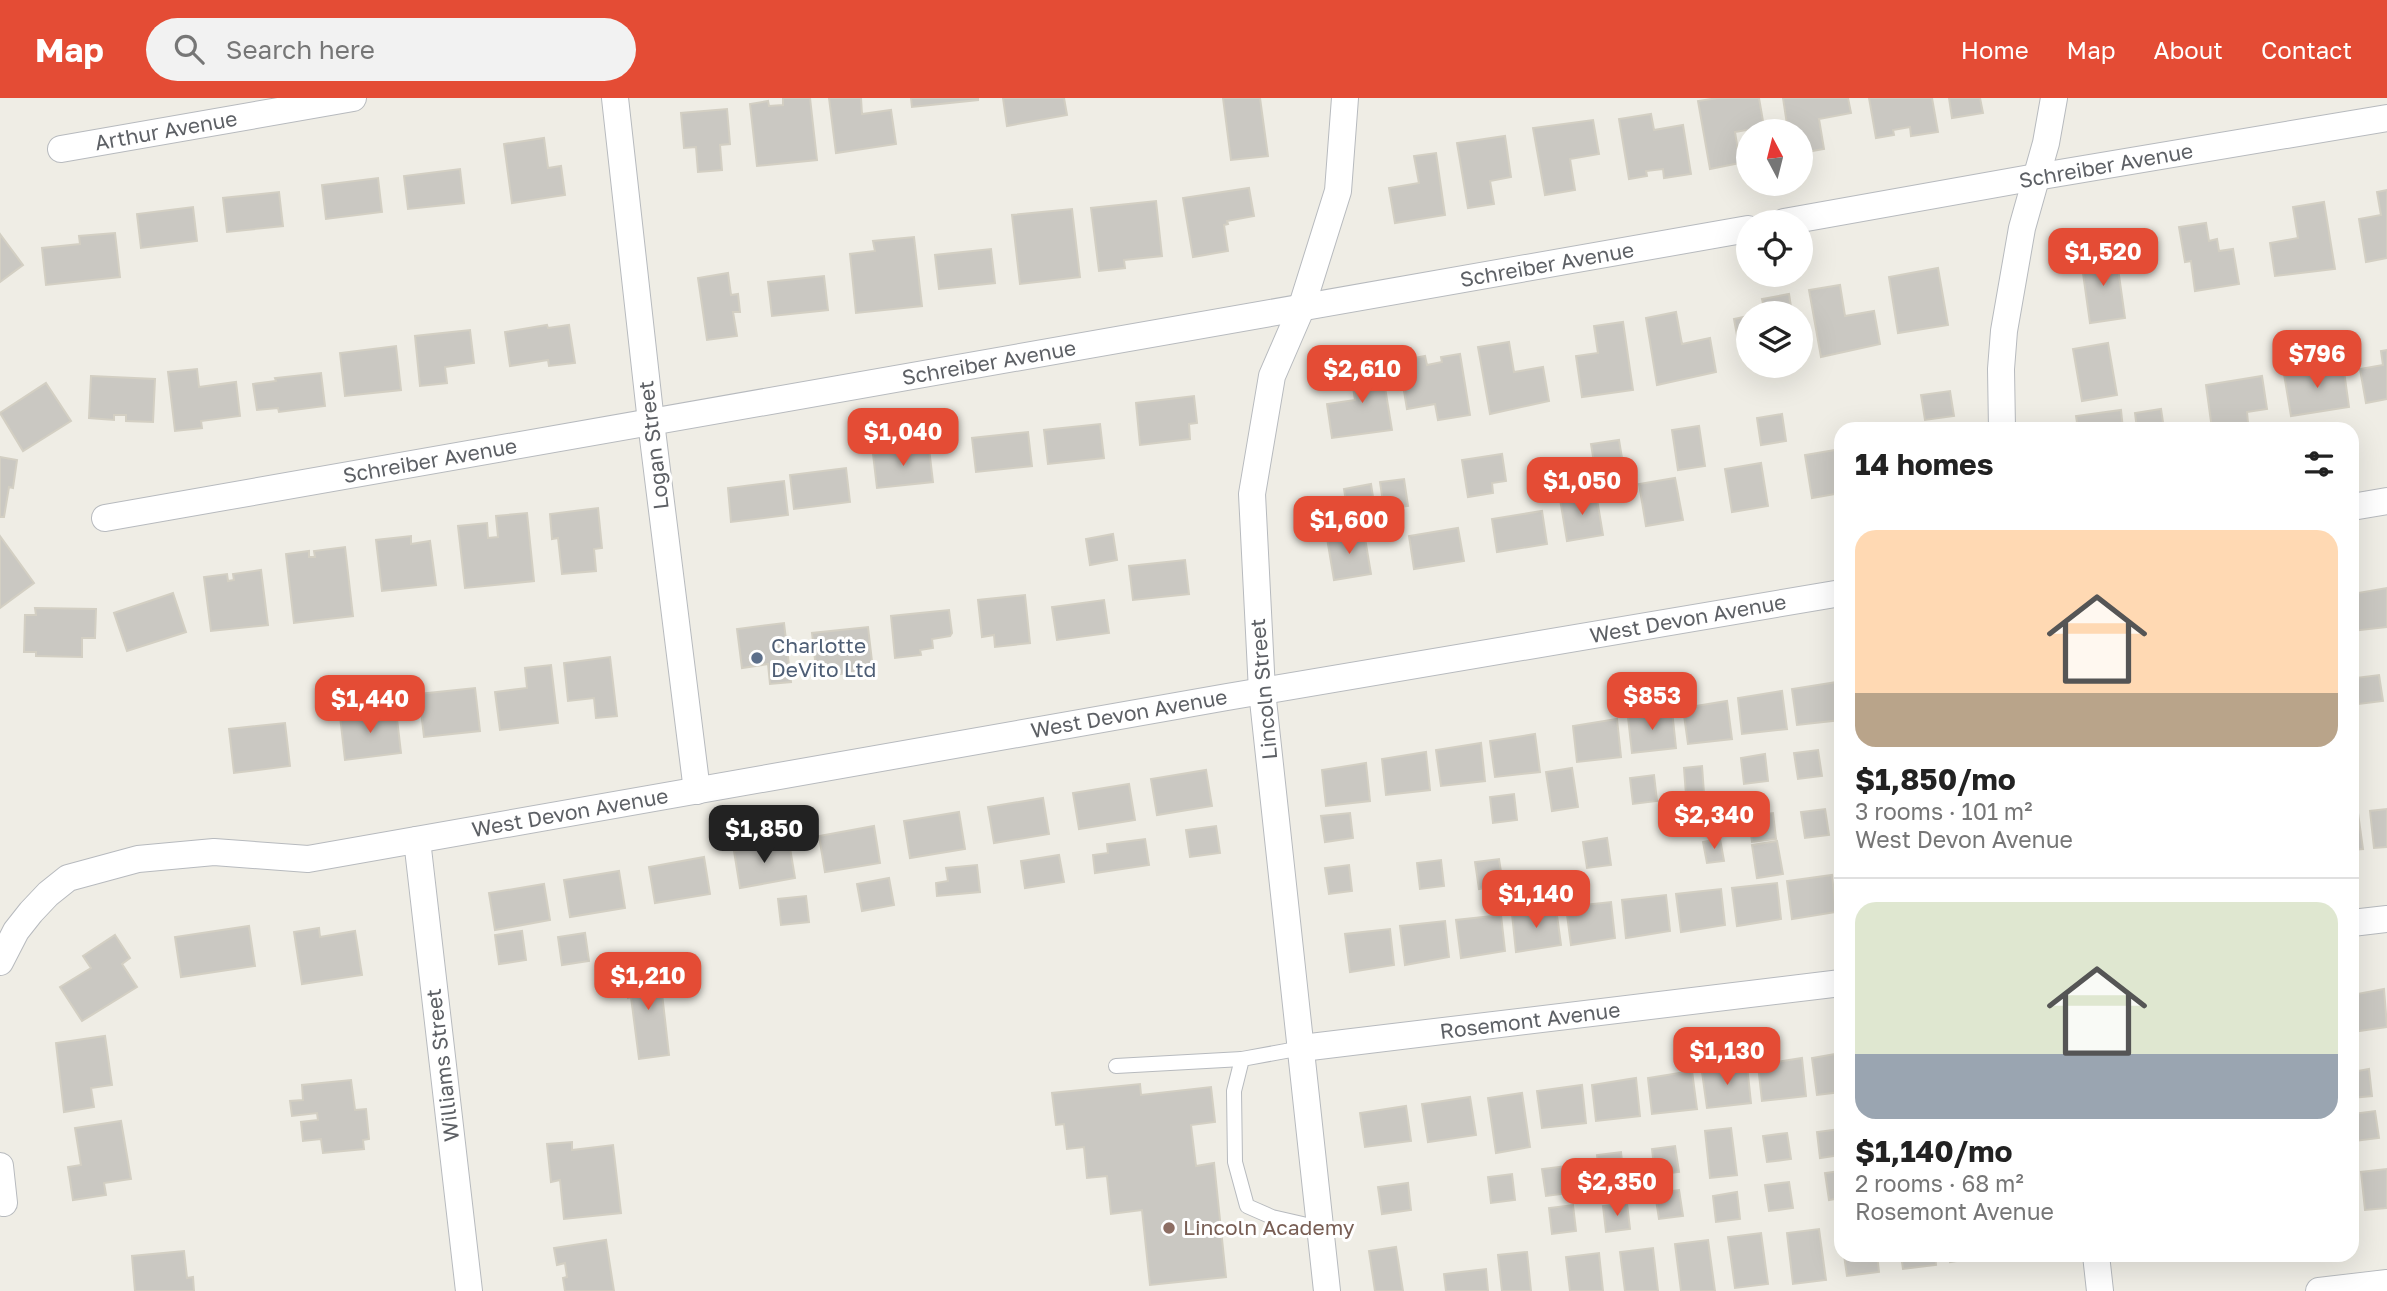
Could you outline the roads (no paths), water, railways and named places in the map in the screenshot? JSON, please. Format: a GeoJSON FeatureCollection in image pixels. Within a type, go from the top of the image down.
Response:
{"type":"FeatureCollection","features":[{"type":"Feature","properties":{"kind":"street","name":"Arthur Avenue"},"geometry":{"type":"LineString","coordinates":[[61,149],[246,107],[353,98]]}},
{"type":"Feature","properties":{"kind":"street","name":"Logan Street"},"geometry":{"type":"LineString","coordinates":[[615,98],[651,422],[697,791]]}},
{"type":"Feature","properties":{"kind":"street","name":"Lincoln Street"},"geometry":{"type":"LineString","coordinates":[[1327,1291],[1262,691],[1252,494],[1272,376],[1301,309],[1338,191],[1345,98]]}},
{"type":"Feature","properties":{"kind":"street"},"geometry":{"type":"LineString","coordinates":[[2002,422],[2001,369],[2004,331],[2022,228],[2046,143],[2054,98]]}},
{"type":"Feature","properties":{"kind":"street","name":"Schreiber Avenue"},"geometry":{"type":"LineString","coordinates":[[1813,217],[2387,118]]}},
{"type":"Feature","properties":{"kind":"street","name":"Schreiber Avenue"},"geometry":{"type":"LineString","coordinates":[[105,518],[1736,231]]}},
{"type":"Feature","properties":{"kind":"street"},"geometry":{"type":"LineString","coordinates":[[2359,506],[2387,501]]}},
{"type":"Feature","properties":{"kind":"street","name":"West Devon Avenue"},"geometry":{"type":"LineString","coordinates":[[0,962],[16,931],[31,912],[68,878],[138,859],[214,852],[309,859],[1262,691],[1834,594]]}},
{"type":"Feature","properties":{"kind":"street","name":"Williams Street"},"geometry":{"type":"LineString","coordinates":[[417,840],[469,1291]]}},
{"type":"Feature","properties":{"kind":"street"},"geometry":{"type":"LineString","coordinates":[[2359,922],[2387,919]]}},
{"type":"Feature","properties":{"kind":"street","name":"Rosemont Avenue"},"geometry":{"type":"LineString","coordinates":[[1302,1048],[1834,985]]}},
{"type":"Feature","properties":{"kind":"street"},"geometry":{"type":"LineString","coordinates":[[0,1166],[4,1203]]}},
{"type":"Feature","properties":{"kind":"street"},"geometry":{"type":"LineString","coordinates":[[2096,1262],[2100,1291]]}},
{"type":"Feature","properties":{"kind":"street"},"geometry":{"type":"LineString","coordinates":[[2319,1291],[2387,1283]]}},
{"type":"Feature","properties":{"kind":"lane"},"geometry":{"type":"LineString","coordinates":[[1115,1066],[1242,1059],[1302,1048]]}},
{"type":"Feature","properties":{"kind":"lane"},"geometry":{"type":"LineString","coordinates":[[1242,1059],[1234,1091],[1235,1162],[1247,1206],[1272,1217],[1320,1228]]}},
{"type":"Feature","properties":{"kind":"place","name":"Charlotte DeVito Ltd"},"geometry":{"type":"Point","coordinates":[757,658]}},
{"type":"Feature","properties":{"kind":"place","name":"Lincoln Academy"},"geometry":{"type":"Point","coordinates":[1169,1228]}}]}
